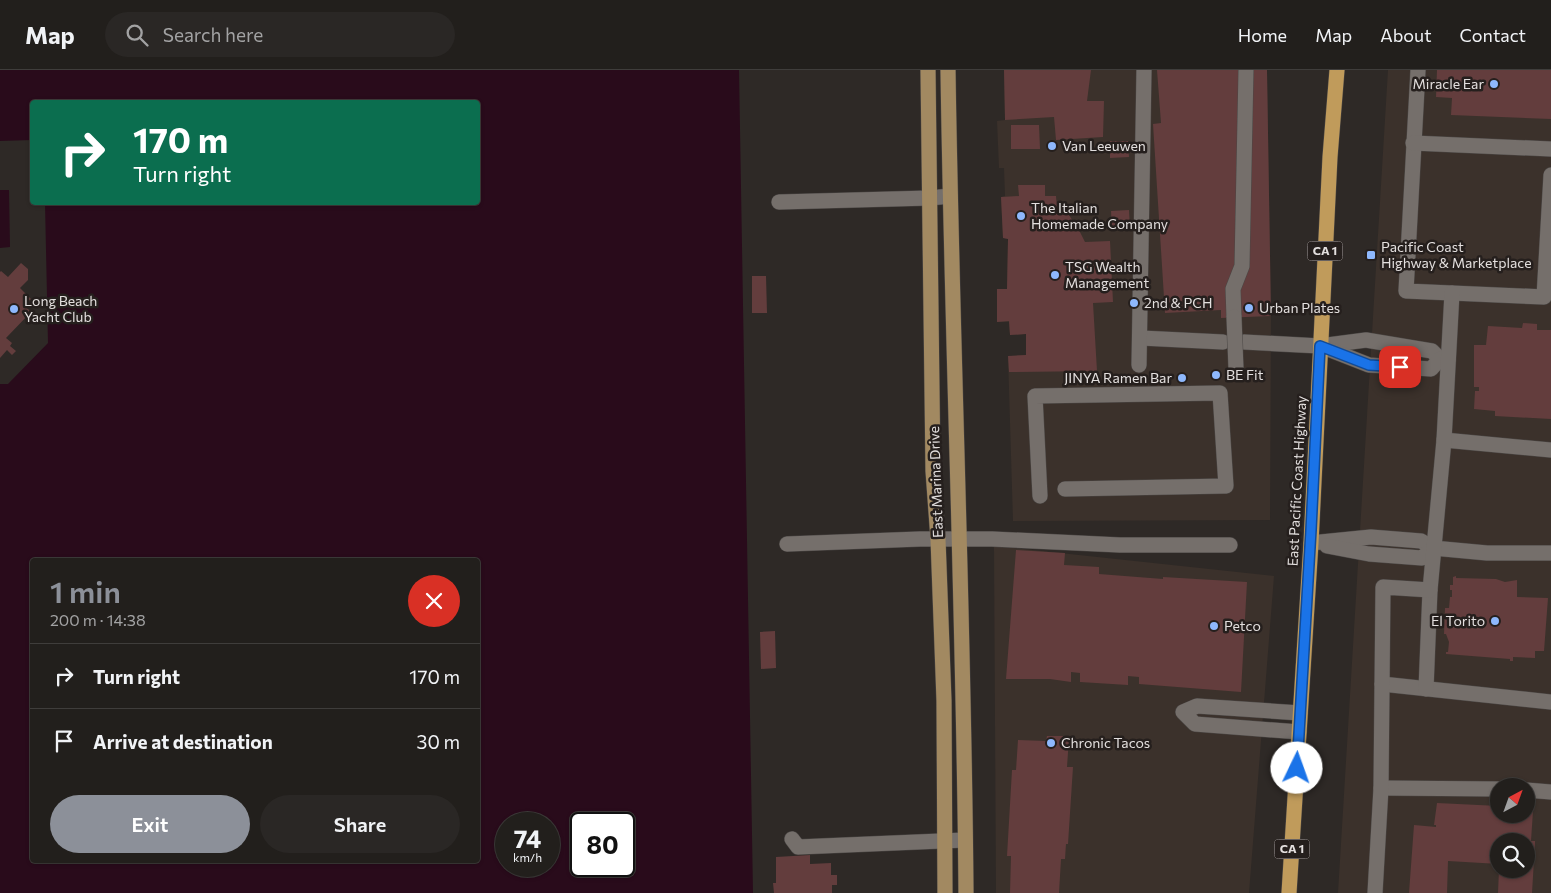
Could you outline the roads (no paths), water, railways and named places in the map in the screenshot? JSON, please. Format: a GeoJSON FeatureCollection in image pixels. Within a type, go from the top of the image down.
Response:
{"type":"FeatureCollection","features":[{"type":"Feature","properties":{"kind":"highway","name":"East Pacific Coast Highway"},"geometry":{"type":"LineString","coordinates":[[1289,893],[1310,543],[1330,157],[1337,70]]}},
{"type":"Feature","properties":{"kind":"main road","name":"East Marina Drive"},"geometry":{"type":"LineString","coordinates":[[928,70],[934,471],[944,701],[945,893]]}},
{"type":"Feature","properties":{"kind":"main road","name":"East Marina Drive"},"geometry":{"type":"LineString","coordinates":[[948,70],[966,893]]}},
{"type":"Feature","properties":{"kind":"lane"},"geometry":{"type":"LineString","coordinates":[[1139,365],[1141,338],[1144,70]]}},
{"type":"Feature","properties":{"kind":"lane"},"geometry":{"type":"LineString","coordinates":[[1236,368],[1233,289],[1242,266],[1246,70]]}},
{"type":"Feature","properties":{"kind":"lane"},"geometry":{"type":"LineString","coordinates":[[1418,70],[1406,290],[1544,296],[1551,175]]}},
{"type":"Feature","properties":{"kind":"lane"},"geometry":{"type":"LineString","coordinates":[[1413,143],[1551,149]]}},
{"type":"Feature","properties":{"kind":"lane"},"geometry":{"type":"LineString","coordinates":[[778,202],[950,196]]}},
{"type":"Feature","properties":{"kind":"lane"},"geometry":{"type":"LineString","coordinates":[[1426,689],[1433,548],[1444,440],[1444,359],[1452,293]]}},
{"type":"Feature","properties":{"kind":"lane"},"geometry":{"type":"LineString","coordinates":[[1141,338],[1223,342]]}},
{"type":"Feature","properties":{"kind":"lane"},"geometry":{"type":"LineString","coordinates":[[1244,342],[1320,346],[1366,340],[1432,350],[1444,359]]}},
{"type":"Feature","properties":{"kind":"lane"},"geometry":{"type":"LineString","coordinates":[[1320,346],[1369,365],[1431,370],[1444,359]]}},
{"type":"Feature","properties":{"kind":"lane"},"geometry":{"type":"LineString","coordinates":[[1040,496],[1036,396],[1220,393],[1226,486],[1065,488]]}},
{"type":"Feature","properties":{"kind":"lane"},"geometry":{"type":"LineString","coordinates":[[1444,440],[1551,450]]}},
{"type":"Feature","properties":{"kind":"lane"},"geometry":{"type":"LineString","coordinates":[[1310,543],[1371,537],[1421,541],[1433,548],[1487,553],[1551,553]]}},
{"type":"Feature","properties":{"kind":"lane"},"geometry":{"type":"LineString","coordinates":[[787,544],[992,539],[1120,545],[1230,545]]}},
{"type":"Feature","properties":{"kind":"lane"},"geometry":{"type":"LineString","coordinates":[[1375,893],[1381,788],[1384,587],[1430,590]]}},
{"type":"Feature","properties":{"kind":"lane"},"geometry":{"type":"LineString","coordinates":[[1382,684],[1551,702]]}},
{"type":"Feature","properties":{"kind":"lane"},"geometry":{"type":"LineString","coordinates":[[1299,732],[1195,724],[1183,712],[1197,706],[1300,713]]}},
{"type":"Feature","properties":{"kind":"lane"},"geometry":{"type":"LineString","coordinates":[[1381,788],[1490,789]]}},
{"type":"Feature","properties":{"kind":"lane"},"geometry":{"type":"LineString","coordinates":[[1535,791],[1551,792]]}},
{"type":"Feature","properties":{"kind":"lane"},"geometry":{"type":"LineString","coordinates":[[792,839],[798,847],[966,840]]}},
{"type":"Feature","properties":{"kind":"place","name":"Miracle Ear"},"geometry":{"type":"Point","coordinates":[1494,84]}},
{"type":"Feature","properties":{"kind":"place","name":"Van Leeuwen"},"geometry":{"type":"Point","coordinates":[1052,146]}},
{"type":"Feature","properties":{"kind":"place","name":"The Italian Homemade Company"},"geometry":{"type":"Point","coordinates":[1021,216]}},
{"type":"Feature","properties":{"kind":"place","name":"Pacific Coast Highway & Marketplace"},"geometry":{"type":"Point","coordinates":[1371,255]}},
{"type":"Feature","properties":{"kind":"place","name":"TSG Wealth Management"},"geometry":{"type":"Point","coordinates":[1055,275]}},
{"type":"Feature","properties":{"kind":"place","name":"2nd & PCH"},"geometry":{"type":"Point","coordinates":[1134,303]}},
{"type":"Feature","properties":{"kind":"place","name":"Urban Plates"},"geometry":{"type":"Point","coordinates":[1249,308]}},
{"type":"Feature","properties":{"kind":"place","name":"Long Beach Yacht Club"},"geometry":{"type":"Point","coordinates":[14,309]}},
{"type":"Feature","properties":{"kind":"place","name":"BE Fit"},"geometry":{"type":"Point","coordinates":[1216,375]}},
{"type":"Feature","properties":{"kind":"place","name":"JINYA Ramen Bar"},"geometry":{"type":"Point","coordinates":[1182,378]}},
{"type":"Feature","properties":{"kind":"place","name":"El Torito"},"geometry":{"type":"Point","coordinates":[1495,621]}},
{"type":"Feature","properties":{"kind":"place","name":"Petco"},"geometry":{"type":"Point","coordinates":[1214,626]}},
{"type":"Feature","properties":{"kind":"place","name":"Chronic Tacos"},"geometry":{"type":"Point","coordinates":[1051,743]}}]}
